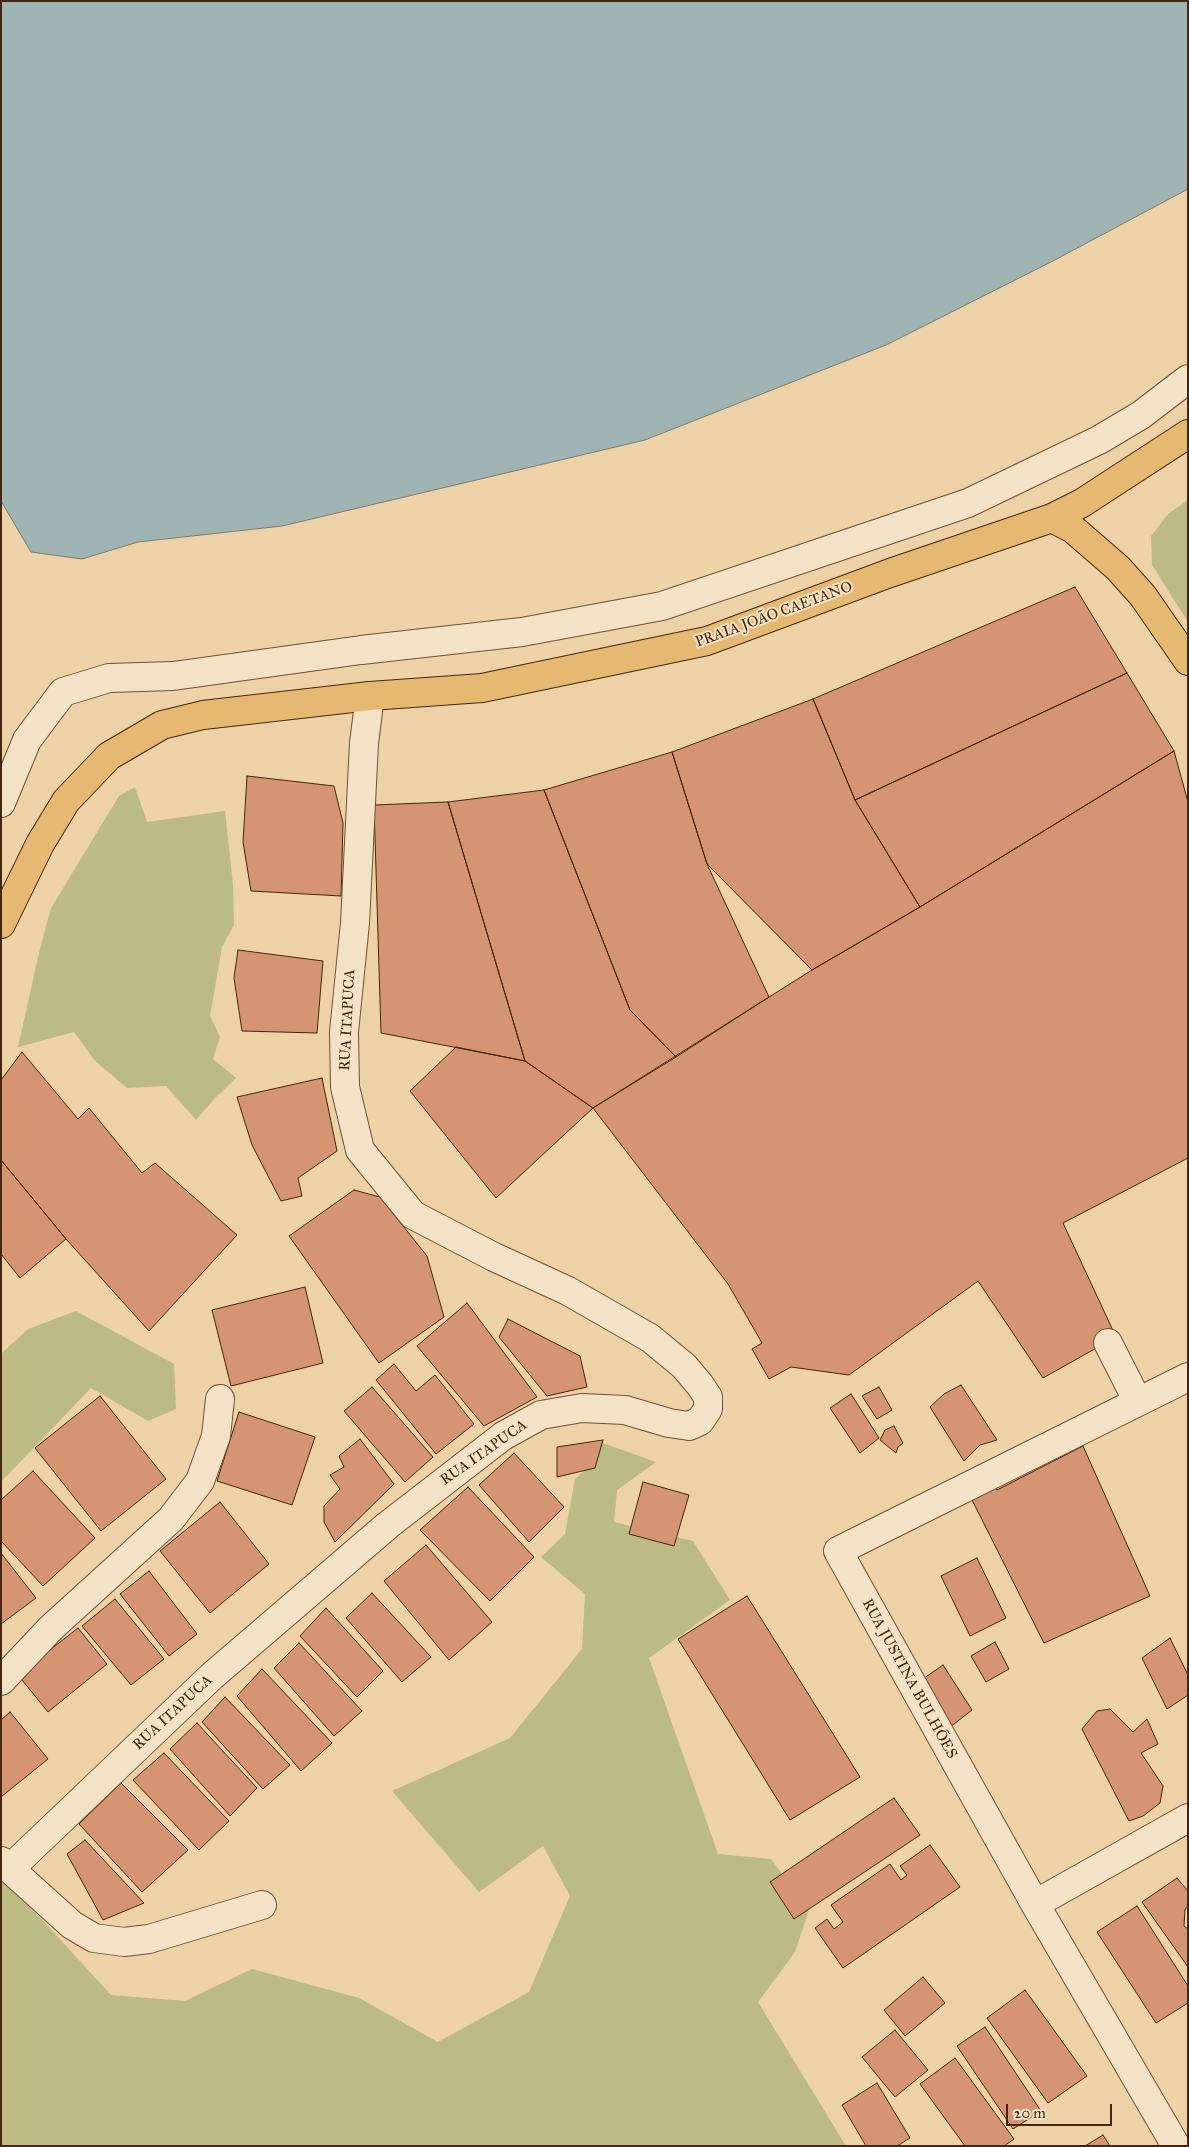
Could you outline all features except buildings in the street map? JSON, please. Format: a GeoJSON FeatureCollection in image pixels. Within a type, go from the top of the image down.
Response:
{"type":"FeatureCollection","features":[{"type":"Feature","properties":{"kind":"main road","name":"PRAIA JOÃO CAETANO"},"geometry":{"type":"LineString","coordinates":[[1,924],[40,844],[66,801],[109,756],[162,726],[203,715],[370,696],[482,688],[707,642],[890,573],[1052,518],[1082,503],[1188,434]]}},
{"type":"Feature","properties":{"kind":"main road"},"geometry":{"type":"LineString","coordinates":[[1052,518],[1073,530],[1118,568],[1143,596],[1188,661]]}},
{"type":"Feature","properties":{"kind":"street"},"geometry":{"type":"LineString","coordinates":[[1,803],[27,740],[63,692],[109,678],[174,676],[361,650],[522,632],[662,606],[968,503],[1099,440],[1141,415],[1188,379]]}},
{"type":"Feature","properties":{"kind":"street","name":"RUA ITAPUCA"},"geometry":{"type":"LineString","coordinates":[[262,1905],[150,1938],[124,1942],[94,1938],[72,1925],[7,1866],[20,1859],[212,1676],[388,1525],[503,1436],[541,1415],[582,1408],[625,1410],[669,1423],[688,1426],[700,1421],[708,1409],[708,1397],[700,1385],[684,1366],[650,1338],[568,1291],[494,1257],[413,1215],[360,1150],[345,1087],[344,1032],[355,922],[364,743],[370,696]]}},
{"type":"Feature","properties":{"kind":"street"},"geometry":{"type":"LineString","coordinates":[[1108,1343],[1138,1402]]}},
{"type":"Feature","properties":{"kind":"street","name":"RUA JUSTINA BULHÕES"},"geometry":{"type":"LineString","coordinates":[[1176,2146],[1035,1904],[838,1551],[1188,1377]]}},
{"type":"Feature","properties":{"kind":"street"},"geometry":{"type":"LineString","coordinates":[[1,1681],[51,1628],[171,1519],[200,1481],[216,1436],[220,1399]]}},
{"type":"Feature","properties":{"kind":"street"},"geometry":{"type":"LineString","coordinates":[[1035,1904],[1188,1818]]}},
{"type":"Feature","properties":{"kind":"shaded area"},"geometry":{"type":"Polygon","coordinates":[[[1,1],[1188,1],[1188,189],[1051,262],[886,345],[645,440],[282,526],[138,542],[82,559],[31,552],[1,501],[1,1]]]}},
{"type":"Feature","properties":{"kind":"shaded area"},"geometry":{"type":"Polygon","coordinates":[[[1188,500],[1188,622],[1152,565],[1151,536],[1168,514],[1188,500]]]}},
{"type":"Feature","properties":{"kind":"shaded area"},"geometry":{"type":"Polygon","coordinates":[[[135,787],[147,822],[225,811],[233,885],[234,925],[222,947],[210,1016],[220,1037],[213,1059],[236,1078],[196,1120],[166,1086],[127,1088],[95,1061],[74,1032],[18,1047],[51,908],[119,796],[135,787]]]}},
{"type":"Feature","properties":{"kind":"shaded area"},"geometry":{"type":"Polygon","coordinates":[[[76,1311],[174,1364],[176,1409],[148,1421],[91,1388],[1,1482],[1,1354],[28,1329],[76,1311]]]}},
{"type":"Feature","properties":{"kind":"shaded area"},"geometry":{"type":"Polygon","coordinates":[[[597,1441],[656,1462],[617,1490],[614,1522],[693,1541],[730,1600],[649,1658],[718,1854],[771,1859],[809,1910],[795,1952],[758,2002],[846,2146],[1,2146],[1,1875],[111,1995],[185,2001],[252,1969],[359,1998],[438,2042],[529,1992],[570,1896],[543,1846],[479,1892],[392,1791],[510,1738],[582,1649],[585,1594],[541,1557],[565,1534],[575,1479],[594,1463],[597,1441]]]}}]}
